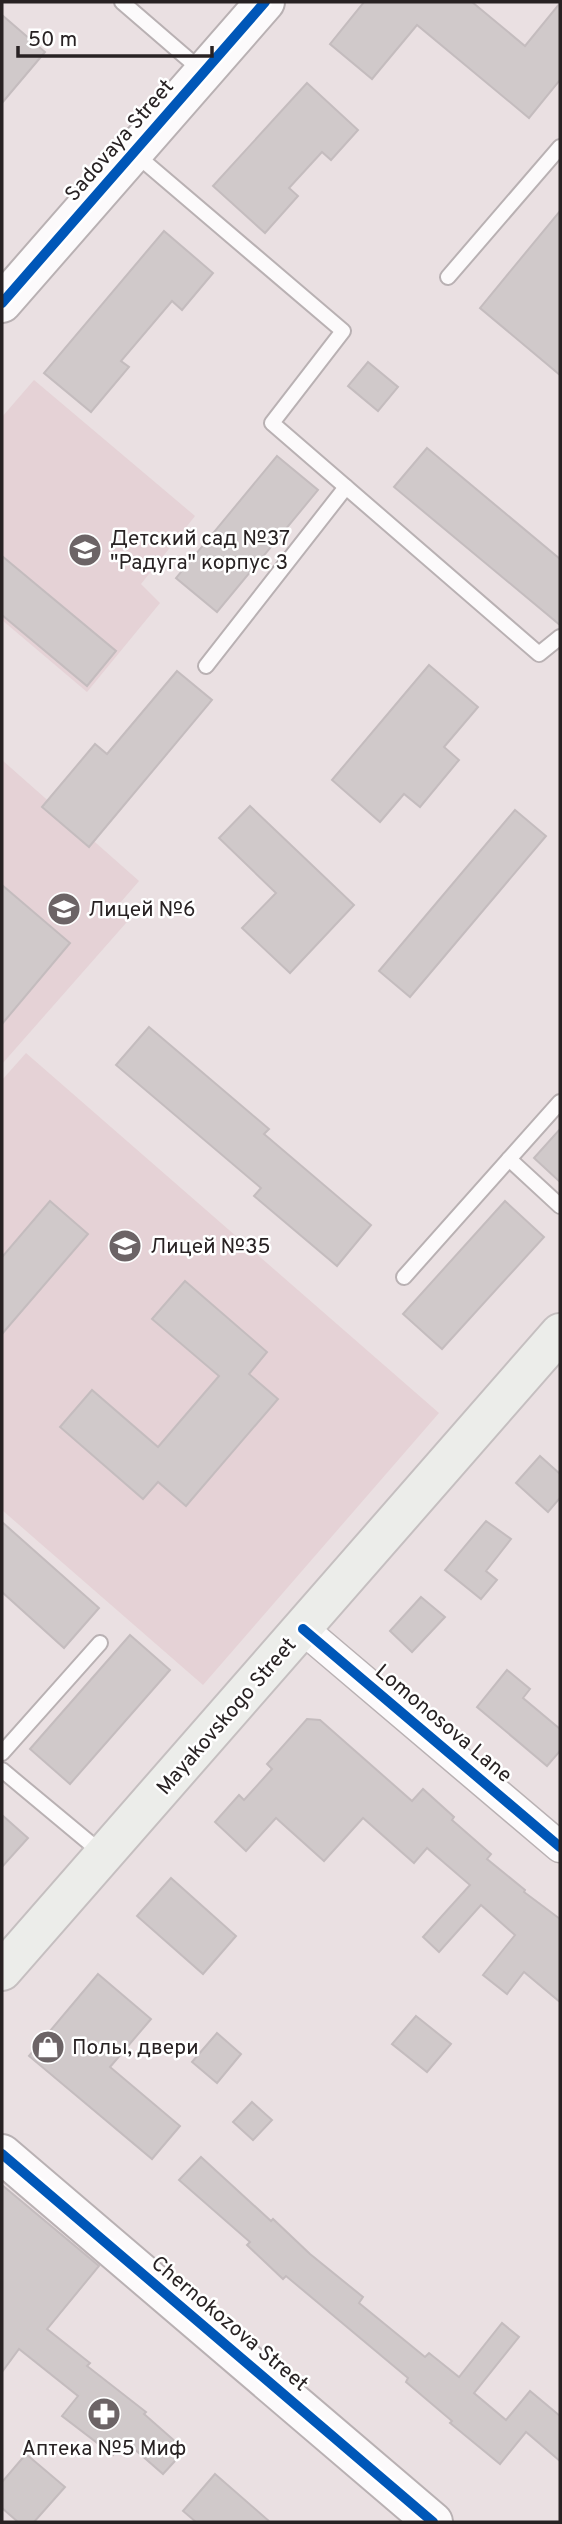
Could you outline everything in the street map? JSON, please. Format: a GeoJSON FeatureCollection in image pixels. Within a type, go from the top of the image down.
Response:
{"type":"FeatureCollection","features":[{"type":"Feature","properties":{"kind":"main road","name":"Mayakovskogo Street"},"geometry":{"type":"LineString","coordinates":[[2,1971],[560,1333]]}},
{"type":"Feature","properties":{"kind":"street","name":"Sadovaya Street"},"geometry":{"type":"LineString","coordinates":[[2,303],[265,2]]}},
{"type":"Feature","properties":{"kind":"street","name":"Lomonosova Lane"},"geometry":{"type":"LineString","coordinates":[[303,1629],[560,1847]]}},
{"type":"Feature","properties":{"kind":"street","name":"Chernokozova Street"},"geometry":{"type":"LineString","coordinates":[[2,2154],[433,2522]]}},
{"type":"Feature","properties":{"kind":"lane"},"geometry":{"type":"LineString","coordinates":[[122,2],[203,72]]}},
{"type":"Feature","properties":{"kind":"lane"},"geometry":{"type":"LineString","coordinates":[[448,277],[560,147]]}},
{"type":"Feature","properties":{"kind":"lane"},"geometry":{"type":"LineString","coordinates":[[133,152],[343,331],[272,423],[539,654],[560,637]]}},
{"type":"Feature","properties":{"kind":"lane"},"geometry":{"type":"LineString","coordinates":[[206,666],[346,487]]}},
{"type":"Feature","properties":{"kind":"lane"},"geometry":{"type":"LineString","coordinates":[[404,1277],[560,1102]]}},
{"type":"Feature","properties":{"kind":"lane"},"geometry":{"type":"LineString","coordinates":[[509,1159],[560,1206]]}},
{"type":"Feature","properties":{"kind":"lane"},"geometry":{"type":"LineString","coordinates":[[2,1753],[100,1643]]}},
{"type":"Feature","properties":{"kind":"lane"},"geometry":{"type":"LineString","coordinates":[[2,1770],[104,1855]]}},
{"type":"Feature","properties":{"kind":"shaded area","name":"Детский сад №37 \"Радуга\" корпус 3"},"geometry":{"type":"Polygon","coordinates":[[[34,380],[195,516],[141,584],[160,603],[87,692],[2,620],[2,417],[34,380]]]}},
{"type":"Feature","properties":{"kind":"shaded area","name":"Лицей №6"},"geometry":{"type":"Polygon","coordinates":[[[2,760],[139,881],[120,903],[133,915],[2,1064],[2,760]]]}},
{"type":"Feature","properties":{"kind":"shaded area","name":"Лицей №35"},"geometry":{"type":"Polygon","coordinates":[[[26,1053],[439,1413],[203,1685],[2,1510],[2,1080],[26,1053]]]}},
{"type":"Feature","properties":{"kind":"building"},"geometry":{"type":"Polygon","coordinates":[[[364,2],[472,2],[525,46],[560,3],[560,80],[529,118],[417,25],[372,79],[330,44],[364,2]]]}},
{"type":"Feature","properties":{"kind":"building"},"geometry":{"type":"Polygon","coordinates":[[[2,15],[45,52],[2,103],[2,15]]]}},
{"type":"Feature","properties":{"kind":"building"},"geometry":{"type":"Polygon","coordinates":[[[307,83],[358,130],[331,160],[322,152],[289,188],[298,196],[265,233],[213,186],[307,83]]]}},
{"type":"Feature","properties":{"kind":"building"},"geometry":{"type":"Polygon","coordinates":[[[560,211],[560,375],[480,308],[560,211]]]}},
{"type":"Feature","properties":{"kind":"building"},"geometry":{"type":"Polygon","coordinates":[[[164,231],[213,273],[182,310],[172,301],[121,361],[129,367],[91,412],[44,373],[164,231]]]}},
{"type":"Feature","properties":{"kind":"building"},"geometry":{"type":"Polygon","coordinates":[[[368,362],[398,387],[378,411],[348,386],[368,362]]]}},
{"type":"Feature","properties":{"kind":"building"},"geometry":{"type":"Polygon","coordinates":[[[427,448],[560,559],[560,625],[394,487],[427,448]]]}},
{"type":"Feature","properties":{"kind":"building"},"geometry":{"type":"Polygon","coordinates":[[[277,456],[318,490],[217,612],[176,578],[277,456]]]}},
{"type":"Feature","properties":{"kind":"building"},"geometry":{"type":"Polygon","coordinates":[[[2,556],[116,651],[87,686],[2,615],[2,556]]]}},
{"type":"Feature","properties":{"kind":"building"},"geometry":{"type":"Polygon","coordinates":[[[429,665],[478,707],[444,747],[459,760],[420,807],[404,794],[380,822],[332,780],[429,665]]]}},
{"type":"Feature","properties":{"kind":"building"},"geometry":{"type":"Polygon","coordinates":[[[177,671],[212,700],[89,847],[42,807],[95,744],[107,754],[177,671]]]}},
{"type":"Feature","properties":{"kind":"building"},"geometry":{"type":"Polygon","coordinates":[[[250,806],[354,905],[290,973],[242,928],[276,893],[219,838],[250,806]]]}},
{"type":"Feature","properties":{"kind":"building"},"geometry":{"type":"Polygon","coordinates":[[[515,810],[546,836],[410,997],[379,971],[515,810]]]}},
{"type":"Feature","properties":{"kind":"building"},"geometry":{"type":"Polygon","coordinates":[[[2,885],[70,943],[2,1024],[2,885]]]}},
{"type":"Feature","properties":{"kind":"building"},"geometry":{"type":"Polygon","coordinates":[[[149,1027],[269,1129],[264,1134],[371,1225],[337,1266],[254,1196],[261,1188],[116,1065],[149,1027]]]}},
{"type":"Feature","properties":{"kind":"building"},"geometry":{"type":"Polygon","coordinates":[[[560,1129],[560,1182],[534,1158],[560,1129]]]}},
{"type":"Feature","properties":{"kind":"building"},"geometry":{"type":"Polygon","coordinates":[[[50,1201],[88,1234],[2,1334],[2,1257],[50,1201]]]}},
{"type":"Feature","properties":{"kind":"building"},"geometry":{"type":"Polygon","coordinates":[[[505,1201],[544,1237],[442,1349],[403,1314],[505,1201]]]}},
{"type":"Feature","properties":{"kind":"building"},"geometry":{"type":"Polygon","coordinates":[[[185,1281],[267,1352],[249,1374],[278,1399],[186,1506],[158,1482],[143,1499],[60,1427],[92,1390],[158,1447],[219,1376],[152,1319],[185,1281]]]}},
{"type":"Feature","properties":{"kind":"building"},"geometry":{"type":"Polygon","coordinates":[[[540,1456],[560,1474],[560,1498],[548,1512],[516,1483],[540,1456]]]}},
{"type":"Feature","properties":{"kind":"building"},"geometry":{"type":"Polygon","coordinates":[[[486,1521],[511,1539],[486,1571],[497,1580],[481,1599],[445,1570],[486,1521]]]}},
{"type":"Feature","properties":{"kind":"building"},"geometry":{"type":"Polygon","coordinates":[[[2,1522],[99,1608],[64,1648],[2,1592],[2,1522]]]}},
{"type":"Feature","properties":{"kind":"building"},"geometry":{"type":"Polygon","coordinates":[[[421,1597],[445,1617],[412,1652],[390,1631],[421,1597]]]}},
{"type":"Feature","properties":{"kind":"building"},"geometry":{"type":"Polygon","coordinates":[[[130,1635],[170,1670],[70,1784],[30,1749],[130,1635]]]}},
{"type":"Feature","properties":{"kind":"building"},"geometry":{"type":"Polygon","coordinates":[[[507,1670],[530,1689],[523,1698],[560,1729],[560,1751],[547,1766],[477,1707],[507,1670]]]}},
{"type":"Feature","properties":{"kind":"building"},"geometry":{"type":"Polygon","coordinates":[[[307,1719],[320,1720],[412,1801],[423,1789],[454,1817],[452,1820],[491,1854],[487,1859],[560,1919],[560,2002],[524,1972],[507,1994],[483,1975],[515,1935],[481,1905],[439,1952],[423,1937],[470,1885],[427,1848],[414,1863],[363,1818],[324,1861],[276,1818],[246,1851],[215,1822],[239,1795],[244,1800],[272,1769],[267,1764],[307,1719]]]}},
{"type":"Feature","properties":{"kind":"building"},"geometry":{"type":"Polygon","coordinates":[[[2,1815],[28,1838],[2,1867],[2,1815]]]}},
{"type":"Feature","properties":{"kind":"building"},"geometry":{"type":"Polygon","coordinates":[[[171,1878],[236,1936],[203,1974],[137,1916],[171,1878]]]}},
{"type":"Feature","properties":{"kind":"building"},"geometry":{"type":"Polygon","coordinates":[[[98,1974],[151,2019],[110,2067],[180,2126],[152,2159],[29,2056],[98,1974]]]}},
{"type":"Feature","properties":{"kind":"building"},"geometry":{"type":"Polygon","coordinates":[[[416,2016],[451,2044],[427,2072],[392,2044],[416,2016]]]}},
{"type":"Feature","properties":{"kind":"building"},"geometry":{"type":"Polygon","coordinates":[[[217,2033],[241,2054],[217,2083],[192,2062],[217,2033]]]}},
{"type":"Feature","properties":{"kind":"building"},"geometry":{"type":"Polygon","coordinates":[[[252,2102],[272,2120],[253,2140],[233,2122],[252,2102]]]}},
{"type":"Feature","properties":{"kind":"building"},"geometry":{"type":"Polygon","coordinates":[[[201,2157],[271,2221],[273,2219],[310,2254],[363,2297],[359,2303],[425,2357],[429,2353],[459,2377],[502,2323],[519,2337],[474,2393],[506,2420],[530,2391],[560,2416],[560,2461],[526,2432],[500,2464],[450,2423],[452,2421],[406,2382],[408,2378],[286,2276],[283,2279],[247,2245],[250,2242],[179,2180],[201,2157]]]}},
{"type":"Feature","properties":{"kind":"building"},"geometry":{"type":"Polygon","coordinates":[[[2,2185],[99,2266],[47,2329],[90,2363],[87,2366],[146,2412],[144,2414],[185,2450],[163,2474],[124,2440],[113,2455],[62,2416],[78,2396],[19,2349],[2,2372],[2,2185]]]}},
{"type":"Feature","properties":{"kind":"building"},"geometry":{"type":"Polygon","coordinates":[[[26,2454],[65,2487],[34,2522],[18,2522],[2,2508],[2,2482],[26,2454]]]}},
{"type":"Feature","properties":{"kind":"building"},"geometry":{"type":"Polygon","coordinates":[[[215,2474],[270,2522],[196,2522],[183,2511],[215,2474]]]}},
{"type":"Feature","properties":{"kind":"cycle path"},"geometry":{"type":"LineString","coordinates":[[2,303],[265,2]]}},
{"type":"Feature","properties":{"kind":"cycle path"},"geometry":{"type":"LineString","coordinates":[[303,1629],[560,1847]]}},
{"type":"Feature","properties":{"kind":"cycle path"},"geometry":{"type":"LineString","coordinates":[[2,2154],[433,2522]]}},
{"type":"Feature","properties":{"kind":"place","name":"Детский сад №37 \"Радуга\" корпус 3"},"geometry":{"type":"Point","coordinates":[85,550]}},
{"type":"Feature","properties":{"kind":"place","name":"Лицей №6"},"geometry":{"type":"Point","coordinates":[64,909]}},
{"type":"Feature","properties":{"kind":"place","name":"Лицей №35"},"geometry":{"type":"Point","coordinates":[125,1246]}},
{"type":"Feature","properties":{"kind":"place","name":"Полы, двери"},"geometry":{"type":"Point","coordinates":[48,2047]}},
{"type":"Feature","properties":{"kind":"place","name":"Аптека №5 Миф"},"geometry":{"type":"Point","coordinates":[104,2414]}}]}
